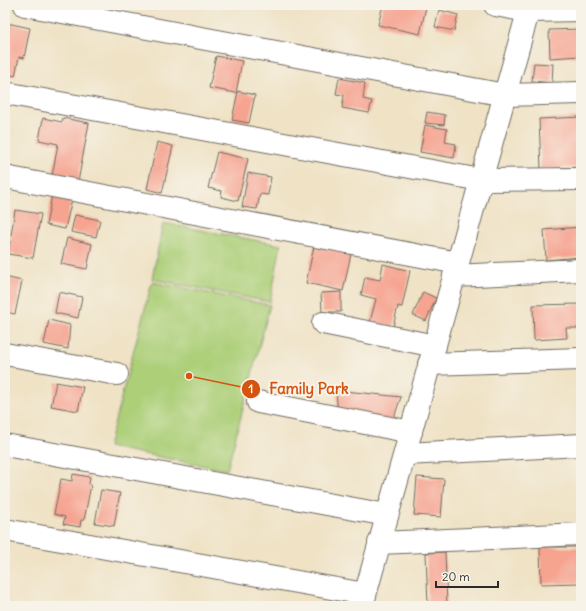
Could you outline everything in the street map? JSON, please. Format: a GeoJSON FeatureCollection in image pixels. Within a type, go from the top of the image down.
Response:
{"type":"FeatureCollection","features":[{"type":"Feature","properties":{"kind":"street"},"geometry":{"type":"LineString","coordinates":[[25,5],[505,95],[581,93]]}},
{"type":"Feature","properties":{"kind":"street"},"geometry":{"type":"LineString","coordinates":[[495,5],[581,10]]}},
{"type":"Feature","properties":{"kind":"street"},"geometry":{"type":"LineString","coordinates":[[5,530],[363,600],[529,8]]}},
{"type":"Feature","properties":{"kind":"street"},"geometry":{"type":"LineString","coordinates":[[5,93],[481,180],[581,179]]}},
{"type":"Feature","properties":{"kind":"street"},"geometry":{"type":"LineString","coordinates":[[5,178],[456,269],[581,270]]}},
{"type":"Feature","properties":{"kind":"street"},"geometry":{"type":"LineString","coordinates":[[323,323],[432,355],[581,359]]}},
{"type":"Feature","properties":{"kind":"street"},"geometry":{"type":"LineString","coordinates":[[5,354],[117,374]]}},
{"type":"Feature","properties":{"kind":"street"},"geometry":{"type":"LineString","coordinates":[[258,402],[411,432]]}},
{"type":"Feature","properties":{"kind":"street"},"geometry":{"type":"LineString","coordinates":[[5,445],[387,515]]}},
{"type":"Feature","properties":{"kind":"street"},"geometry":{"type":"LineString","coordinates":[[405,454],[581,445]]}},
{"type":"Feature","properties":{"kind":"street"},"geometry":{"type":"LineString","coordinates":[[379,543],[581,534]]}},
{"type":"Feature","properties":{"kind":"green space"},"geometry":{"type":"Polygon","coordinates":[[[163,223],[281,245],[270,302],[152,279],[163,223]]]}},
{"type":"Feature","properties":{"kind":"green space"},"geometry":{"type":"Polygon","coordinates":[[[152,282],[270,305],[227,470],[108,447],[152,282]]]}},
{"type":"Feature","properties":{"kind":"building"},"geometry":{"type":"Polygon","coordinates":[[[279,5],[295,5],[294,9],[279,5]]]}},
{"type":"Feature","properties":{"kind":"building"},"geometry":{"type":"Polygon","coordinates":[[[383,5],[414,5],[426,7],[420,34],[378,25],[383,5]]]}},
{"type":"Feature","properties":{"kind":"building"},"geometry":{"type":"Polygon","coordinates":[[[439,10],[458,15],[454,31],[435,27],[439,10]]]}},
{"type":"Feature","properties":{"kind":"building"},"geometry":{"type":"Polygon","coordinates":[[[7,23],[30,28],[24,58],[19,57],[15,76],[5,74],[5,32],[7,23]]]}},
{"type":"Feature","properties":{"kind":"building"},"geometry":{"type":"Polygon","coordinates":[[[581,29],[581,56],[550,58],[549,30],[581,29]]]}},
{"type":"Feature","properties":{"kind":"building"},"geometry":{"type":"Polygon","coordinates":[[[216,56],[242,61],[236,93],[209,88],[216,56]]]}},
{"type":"Feature","properties":{"kind":"building"},"geometry":{"type":"Polygon","coordinates":[[[534,63],[553,64],[552,83],[532,81],[534,63]]]}},
{"type":"Feature","properties":{"kind":"building"},"geometry":{"type":"Polygon","coordinates":[[[339,78],[365,83],[363,99],[372,101],[369,113],[342,108],[344,95],[336,94],[339,78]]]}},
{"type":"Feature","properties":{"kind":"building"},"geometry":{"type":"Polygon","coordinates":[[[238,91],[255,95],[249,123],[232,120],[238,91]]]}},
{"type":"Feature","properties":{"kind":"building"},"geometry":{"type":"Polygon","coordinates":[[[427,112],[445,115],[444,125],[425,123],[427,112]]]}},
{"type":"Feature","properties":{"kind":"building"},"geometry":{"type":"Polygon","coordinates":[[[581,117],[581,167],[541,169],[539,119],[581,117]]]}},
{"type":"Feature","properties":{"kind":"building"},"geometry":{"type":"Polygon","coordinates":[[[43,118],[62,122],[63,118],[89,123],[78,182],[52,176],[58,144],[39,140],[43,118]]]}},
{"type":"Feature","properties":{"kind":"building"},"geometry":{"type":"Polygon","coordinates":[[[425,125],[447,129],[445,142],[456,144],[454,158],[420,152],[425,125]]]}},
{"type":"Feature","properties":{"kind":"building"},"geometry":{"type":"Polygon","coordinates":[[[157,142],[173,146],[162,193],[147,189],[157,142]]]}},
{"type":"Feature","properties":{"kind":"building"},"geometry":{"type":"Polygon","coordinates":[[[217,152],[248,159],[238,201],[221,197],[222,191],[208,188],[217,152]]]}},
{"type":"Feature","properties":{"kind":"building"},"geometry":{"type":"Polygon","coordinates":[[[248,173],[271,177],[268,195],[260,194],[257,209],[242,207],[248,173]]]}},
{"type":"Feature","properties":{"kind":"building"},"geometry":{"type":"Polygon","coordinates":[[[5,192],[10,193],[6,216],[5,216],[5,192]]]}},
{"type":"Feature","properties":{"kind":"building"},"geometry":{"type":"Polygon","coordinates":[[[52,195],[72,199],[65,229],[46,225],[52,195]]]}},
{"type":"Feature","properties":{"kind":"building"},"geometry":{"type":"Polygon","coordinates":[[[15,210],[41,214],[33,258],[8,254],[15,210]]]}},
{"type":"Feature","properties":{"kind":"building"},"geometry":{"type":"Polygon","coordinates":[[[75,215],[100,220],[96,237],[71,232],[75,215]]]}},
{"type":"Feature","properties":{"kind":"building"},"geometry":{"type":"Polygon","coordinates":[[[581,227],[581,257],[546,260],[544,230],[581,227]]]}},
{"type":"Feature","properties":{"kind":"building"},"geometry":{"type":"Polygon","coordinates":[[[67,238],[92,244],[87,269],[61,264],[67,238]]]}},
{"type":"Feature","properties":{"kind":"building"},"geometry":{"type":"Polygon","coordinates":[[[314,246],[351,254],[343,291],[306,283],[314,246]]]}},
{"type":"Feature","properties":{"kind":"building"},"geometry":{"type":"Polygon","coordinates":[[[383,264],[410,271],[402,307],[398,306],[393,327],[370,322],[376,299],[361,295],[365,277],[380,280],[383,264]]]}},
{"type":"Feature","properties":{"kind":"building"},"geometry":{"type":"Polygon","coordinates":[[[5,277],[22,281],[15,314],[5,312],[5,277]]]}},
{"type":"Feature","properties":{"kind":"building"},"geometry":{"type":"Polygon","coordinates":[[[59,292],[82,297],[78,318],[55,313],[59,292]]]}},
{"type":"Feature","properties":{"kind":"building"},"geometry":{"type":"Polygon","coordinates":[[[341,292],[341,312],[322,312],[321,293],[341,292]]]}},
{"type":"Feature","properties":{"kind":"building"},"geometry":{"type":"Polygon","coordinates":[[[423,292],[436,298],[426,321],[413,315],[423,292]]]}},
{"type":"Feature","properties":{"kind":"building"},"geometry":{"type":"Polygon","coordinates":[[[581,304],[581,328],[566,328],[567,338],[534,340],[533,305],[581,304]]]}},
{"type":"Feature","properties":{"kind":"building"},"geometry":{"type":"Polygon","coordinates":[[[49,320],[70,325],[68,349],[44,344],[49,320]]]}},
{"type":"Feature","properties":{"kind":"building"},"geometry":{"type":"Polygon","coordinates":[[[56,382],[83,387],[78,411],[51,406],[56,382]]]}},
{"type":"Feature","properties":{"kind":"building"},"geometry":{"type":"Polygon","coordinates":[[[336,390],[401,397],[391,426],[338,416],[336,390]]]}},
{"type":"Feature","properties":{"kind":"building"},"geometry":{"type":"Polygon","coordinates":[[[73,474],[90,477],[89,484],[91,485],[84,520],[81,520],[80,527],[63,524],[65,517],[54,514],[61,479],[72,481],[73,474]]]}},
{"type":"Feature","properties":{"kind":"building"},"geometry":{"type":"Polygon","coordinates":[[[417,477],[444,479],[441,517],[414,515],[417,477]]]}},
{"type":"Feature","properties":{"kind":"building"},"geometry":{"type":"Polygon","coordinates":[[[101,490],[120,493],[114,526],[95,523],[101,490]]]}},
{"type":"Feature","properties":{"kind":"building"},"geometry":{"type":"Polygon","coordinates":[[[540,547],[581,547],[581,583],[541,584],[540,547]]]}},
{"type":"Feature","properties":{"kind":"building"},"geometry":{"type":"Polygon","coordinates":[[[445,552],[447,606],[428,606],[426,553],[445,552]]]}},
{"type":"Feature","properties":{"kind":"place","name":"Family Park"},"geometry":{"type":"Point","coordinates":[189,376]}}]}
